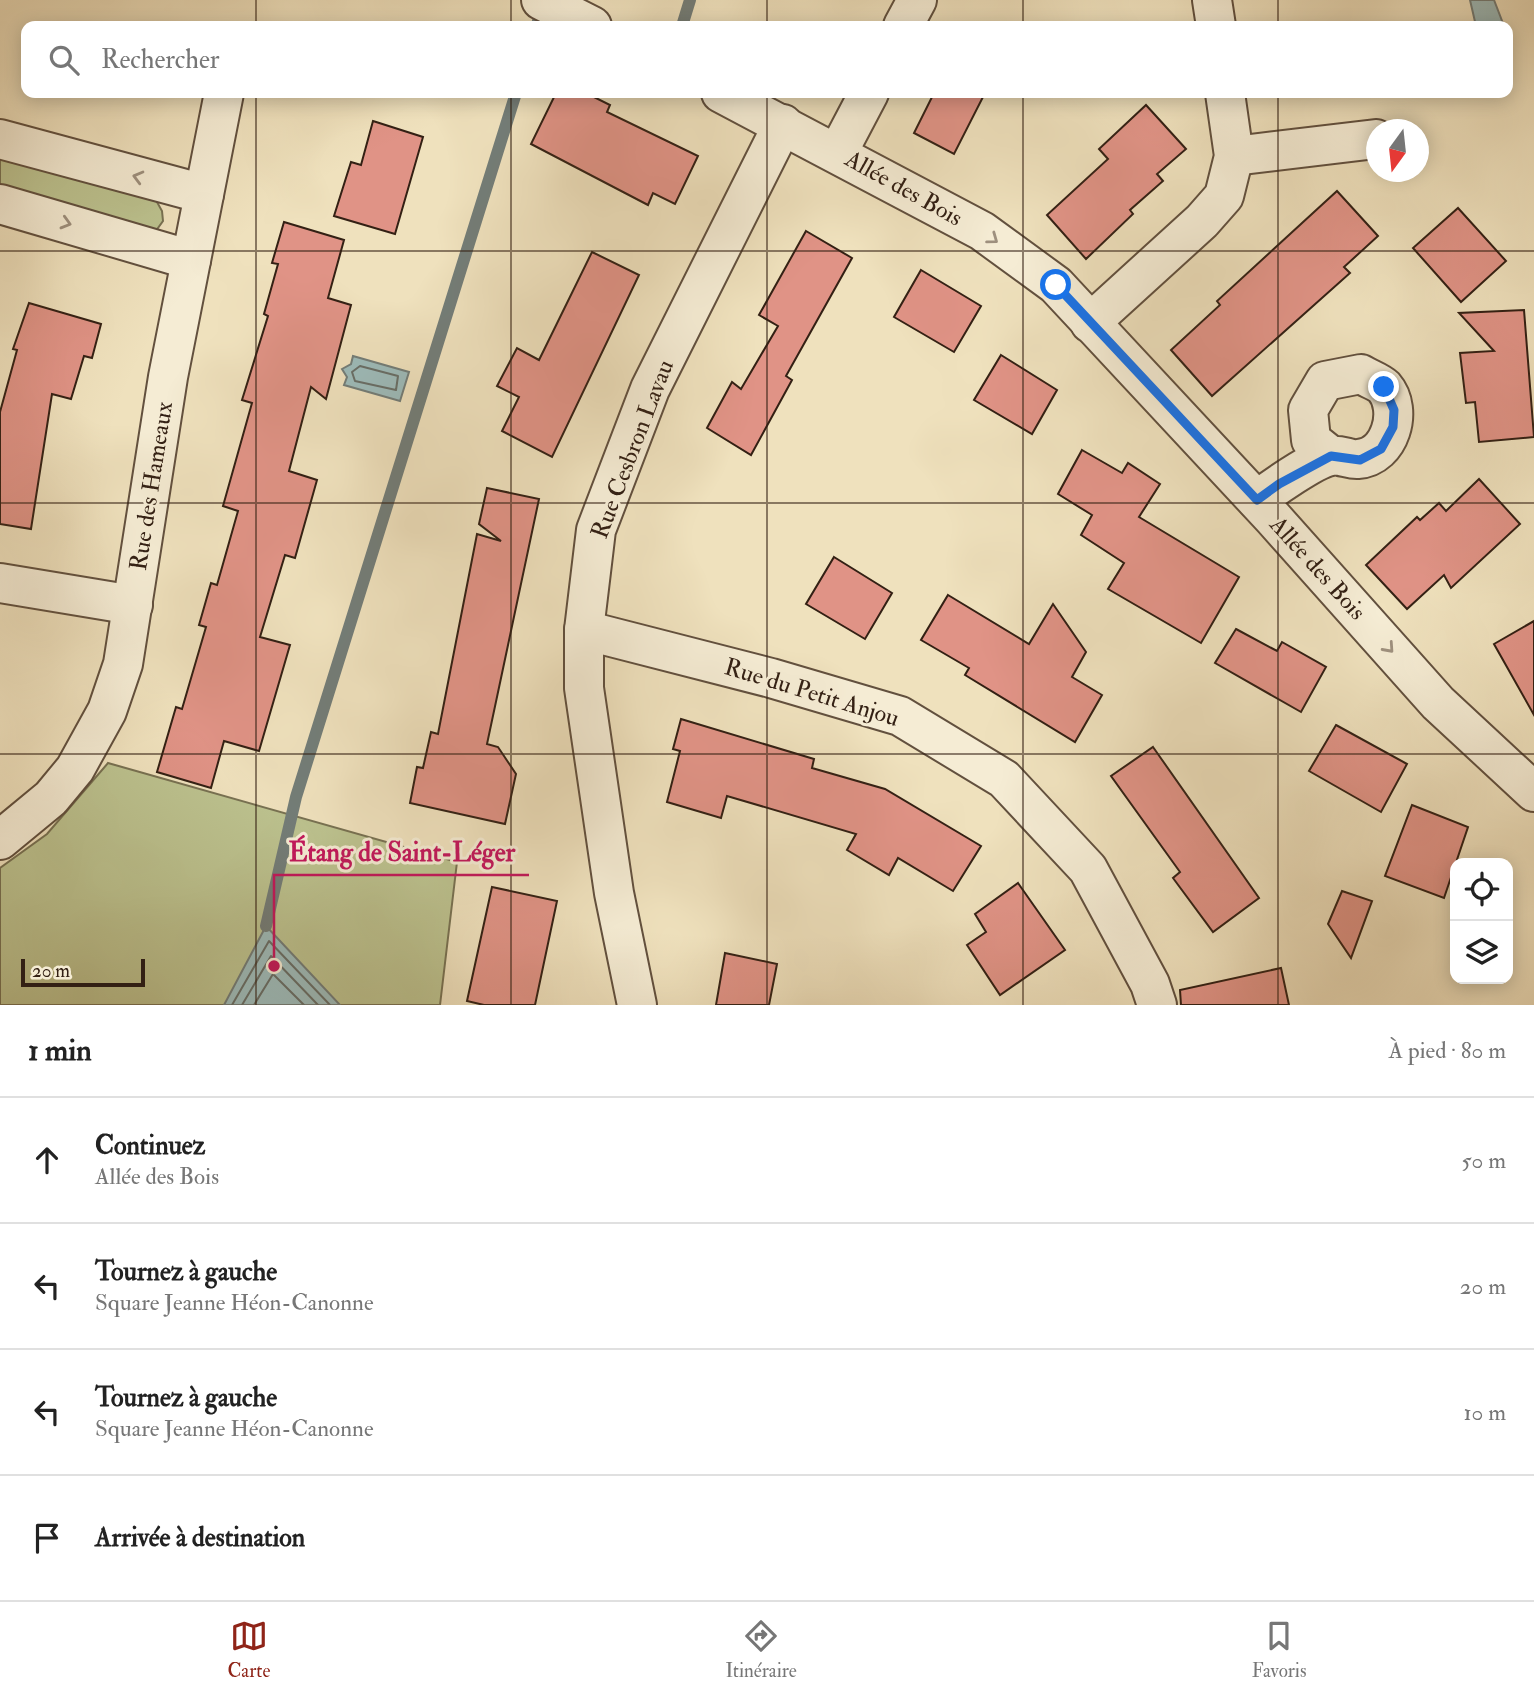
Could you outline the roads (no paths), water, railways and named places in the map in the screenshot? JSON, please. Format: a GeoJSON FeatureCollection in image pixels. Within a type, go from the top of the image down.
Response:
{"type":"FeatureCollection","features":[{"type":"Feature","properties":{"kind":"street"},"geometry":{"type":"LineString","coordinates":[[541,0],[582,21]]}},
{"type":"Feature","properties":{"kind":"street"},"geometry":{"type":"LineString","coordinates":[[569,0],[595,21]]}},
{"type":"Feature","properties":{"kind":"street"},"geometry":{"type":"LineString","coordinates":[[906,21],[917,0]]}},
{"type":"Feature","properties":{"kind":"street"},"geometry":{"type":"LineString","coordinates":[[1212,0],[1215,21]]}},
{"type":"Feature","properties":{"kind":"street","name":"Rue des Hameaux"},"geometry":{"type":"LineString","coordinates":[[0,840],[51,798],[75,769],[107,711],[123,664],[168,377],[223,98]]}},
{"type":"Feature","properties":{"kind":"street","name":"Allée des Bois"},"geometry":{"type":"LineString","coordinates":[[731,98],[838,152],[982,231],[1056,285],[1257,500],[1438,703],[1534,792]]}},
{"type":"Feature","properties":{"kind":"street"},"geometry":{"type":"LineString","coordinates":[[838,152],[866,98]]}},
{"type":"Feature","properties":{"kind":"street"},"geometry":{"type":"LineString","coordinates":[[1090,323],[1202,220],[1224,196],[1234,156],[1226,98]]}},
{"type":"Feature","properties":{"kind":"street","name":"Rue Cesbron Lavau"},"geometry":{"type":"LineString","coordinates":[[637,1005],[614,893],[584,688],[584,630],[596,530],[649,388],[783,124]]}},
{"type":"Feature","properties":{"kind":"street"},"geometry":{"type":"LineString","coordinates":[[0,139],[204,194]]}},
{"type":"Feature","properties":{"kind":"street"},"geometry":{"type":"LineString","coordinates":[[1234,156],[1366,140]]}},
{"type":"Feature","properties":{"kind":"street"},"geometry":{"type":"LineString","coordinates":[[0,204],[191,260]]}},
{"type":"Feature","properties":{"kind":"street"},"geometry":{"type":"LineString","coordinates":[[1257,500],[1279,484],[1331,456]]}},
{"type":"Feature","properties":{"kind":"street"},"geometry":{"type":"LineString","coordinates":[[0,583],[133,605]]}},
{"type":"Feature","properties":{"kind":"street","name":"Rue du Petit Anjou"},"geometry":{"type":"LineString","coordinates":[[584,630],[771,678],[900,716],[1004,779],[1088,869],[1150,984],[1157,1005]]}},
{"type":"Feature","properties":{"kind":"water"},"geometry":{"type":"Polygon","coordinates":[[[1470,0],[1494,0],[1502,21],[1475,21],[1470,0]]]}},
{"type":"Feature","properties":{"kind":"water"},"geometry":{"type":"Polygon","coordinates":[[[353,356],[409,372],[400,401],[344,385],[347,377],[342,369],[351,364],[353,356]]]}},
{"type":"Feature","properties":{"kind":"water"},"geometry":{"type":"Polygon","coordinates":[[[266,926],[340,1005],[224,1005],[266,926]]]}},
{"type":"Feature","properties":{"kind":"waterway"},"geometry":{"type":"LineString","coordinates":[[684,21],[690,0]]}},
{"type":"Feature","properties":{"kind":"waterway"},"geometry":{"type":"LineString","coordinates":[[266,926],[296,797],[514,98]]}},
{"type":"Feature","properties":{"kind":"place","name":"Étang de Saint-Léger"},"geometry":{"type":"Point","coordinates":[274,966]}}]}
